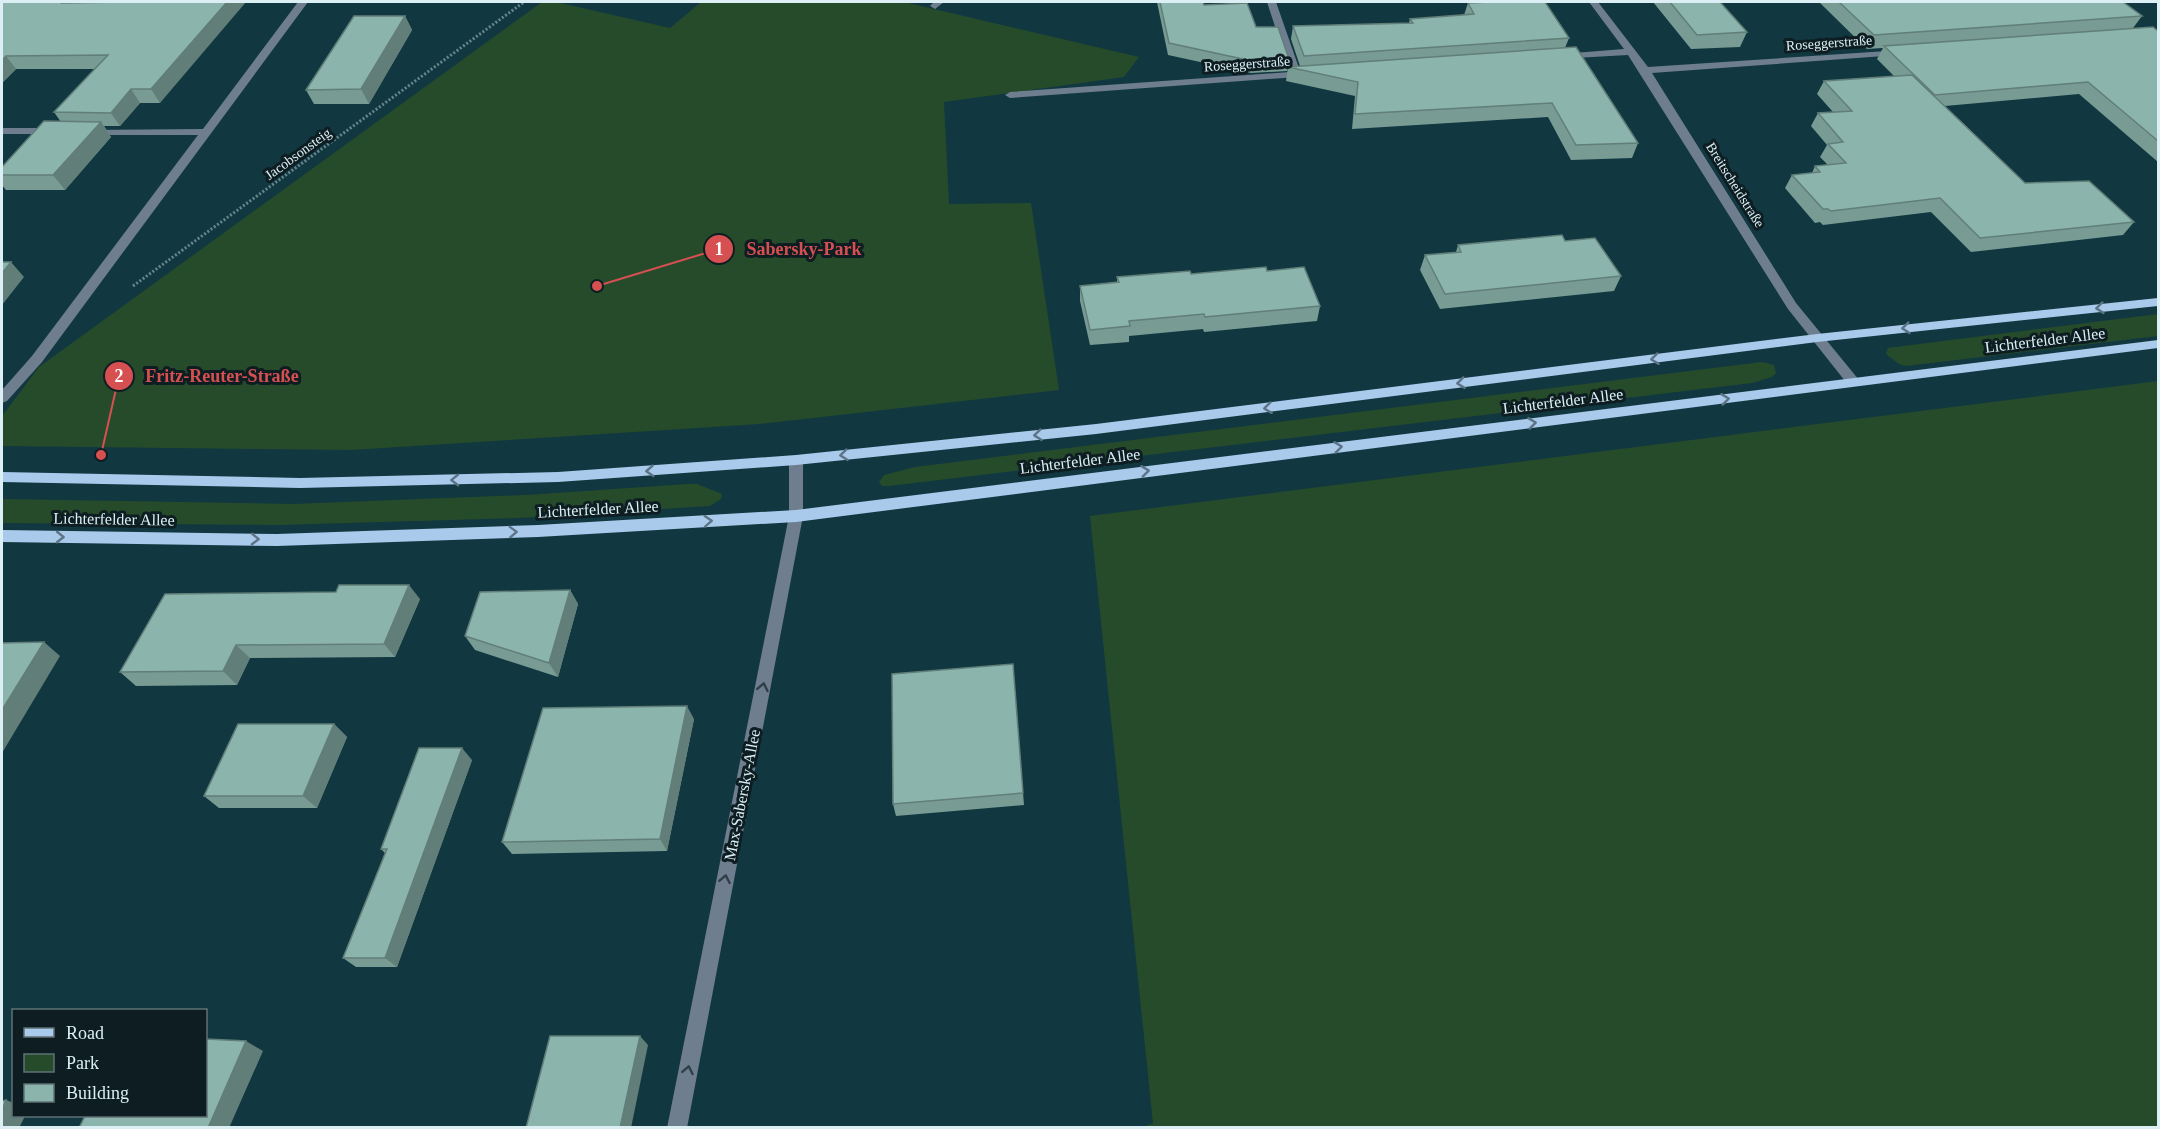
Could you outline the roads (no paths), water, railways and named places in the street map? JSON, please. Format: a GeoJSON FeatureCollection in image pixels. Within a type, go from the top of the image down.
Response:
{"type":"FeatureCollection","features":[{"type":"Feature","properties":{"kind":"main road","name":"Lichterfelder Allee"},"geometry":{"type":"LineString","coordinates":[[2,477],[300,483],[558,477],[796,460],[1096,429],[1817,338],[2158,302]]}},
{"type":"Feature","properties":{"kind":"main road","name":"Lichterfelder Allee"},"geometry":{"type":"LineString","coordinates":[[2,536],[277,540],[538,531],[796,516],[2158,344]]}},
{"type":"Feature","properties":{"kind":"street"},"geometry":{"type":"LineString","coordinates":[[2,398],[37,358],[303,2]]}},
{"type":"Feature","properties":{"kind":"street"},"geometry":{"type":"LineString","coordinates":[[1271,2],[1296,74]]}},
{"type":"Feature","properties":{"kind":"street","name":"Breitscheidstraße"},"geometry":{"type":"LineString","coordinates":[[1593,2],[1645,70],[1792,306],[1854,382]]}},
{"type":"Feature","properties":{"kind":"street","name":"Roseggerstraße"},"geometry":{"type":"LineString","coordinates":[[1645,70],[1908,51]]}},
{"type":"Feature","properties":{"kind":"street"},"geometry":{"type":"LineString","coordinates":[[1547,57],[1631,52]]}},
{"type":"Feature","properties":{"kind":"street","name":"Roseggerstraße"},"geometry":{"type":"LineString","coordinates":[[1010,95],[1320,73]]}},
{"type":"Feature","properties":{"kind":"street"},"geometry":{"type":"LineString","coordinates":[[2,131],[61,131]]}},
{"type":"Feature","properties":{"kind":"street"},"geometry":{"type":"LineString","coordinates":[[73,132],[204,132]]}},
{"type":"Feature","properties":{"kind":"street","name":"Max-Sabersky-Allee"},"geometry":{"type":"LineString","coordinates":[[677,1128],[796,516],[796,460]]}},
{"type":"Feature","properties":{"kind":"place","name":"Sabersky-Park"},"geometry":{"type":"Point","coordinates":[597,286]}},
{"type":"Feature","properties":{"kind":"place","name":"Fritz-Reuter-Straße"},"geometry":{"type":"Point","coordinates":[101,455]}}]}
